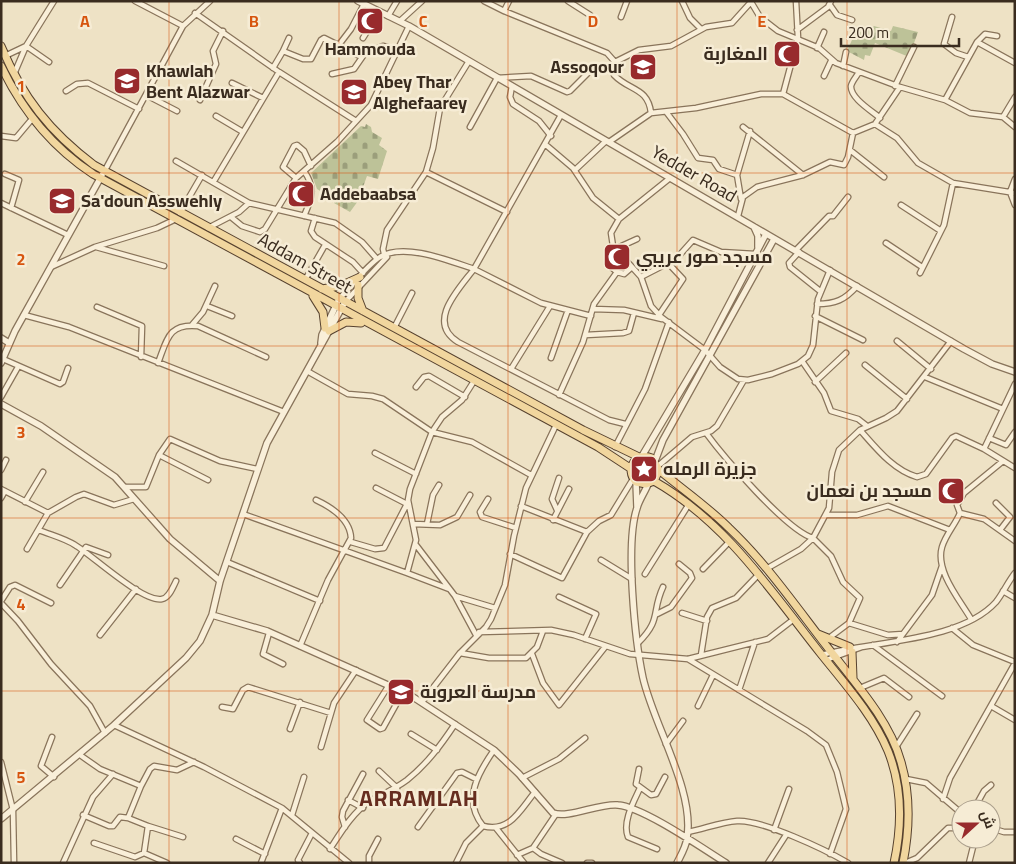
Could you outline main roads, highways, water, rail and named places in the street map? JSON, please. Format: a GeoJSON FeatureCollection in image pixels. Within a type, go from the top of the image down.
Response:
{"type":"FeatureCollection","features":[{"type":"Feature","properties":{"kind":"main road","name":"Addam Street"},"geometry":{"type":"LineString","coordinates":[[1,46],[14,74],[32,105],[52,130],[102,175]]}},
{"type":"Feature","properties":{"kind":"main road","name":"Addam Street"},"geometry":{"type":"LineString","coordinates":[[1,66],[15,94],[32,119],[62,150],[102,175],[178,216],[311,294],[556,424],[630,468]]}},
{"type":"Feature","properties":{"kind":"main road","name":"Addam Street"},"geometry":{"type":"LineString","coordinates":[[178,216],[208,228],[615,447],[640,457]]}},
{"type":"Feature","properties":{"kind":"main road"},"geometry":{"type":"LineString","coordinates":[[320,288],[340,286],[362,275]]}},
{"type":"Feature","properties":{"kind":"main road"},"geometry":{"type":"LineString","coordinates":[[358,286],[358,298],[363,312]]}},
{"type":"Feature","properties":{"kind":"main road"},"geometry":{"type":"LineString","coordinates":[[311,294],[321,308],[327,330],[346,322],[368,324]]}},
{"type":"Feature","properties":{"kind":"main road"},"geometry":{"type":"LineString","coordinates":[[894,863],[900,816],[898,790],[888,751],[869,716],[759,574],[730,541],[689,504],[651,482],[635,480],[630,468],[633,462],[640,457],[657,466],[713,513],[766,569],[860,688],[896,746],[906,779],[910,812],[904,863]]}},
{"type":"Feature","properties":{"kind":"main road"},"geometry":{"type":"LineString","coordinates":[[651,482],[657,466]]}},
{"type":"Feature","properties":{"kind":"main road"},"geometry":{"type":"LineString","coordinates":[[818,634],[851,650],[853,680]]}},
{"type":"Feature","properties":{"kind":"place","name":"Hammouda"},"geometry":{"type":"Point","coordinates":[370,21]}},
{"type":"Feature","properties":{"kind":"place","name":"المغاربة"},"geometry":{"type":"Point","coordinates":[787,54]}},
{"type":"Feature","properties":{"kind":"place","name":"Assoqour"},"geometry":{"type":"Point","coordinates":[643,67]}},
{"type":"Feature","properties":{"kind":"place","name":"Khawlah Bent Alazwar"},"geometry":{"type":"Point","coordinates":[127,81]}},
{"type":"Feature","properties":{"kind":"place","name":"Abey Thar Alghefaarey"},"geometry":{"type":"Point","coordinates":[354,92]}},
{"type":"Feature","properties":{"kind":"place","name":"Addebaabsa"},"geometry":{"type":"Point","coordinates":[301,194]}},
{"type":"Feature","properties":{"kind":"place","name":"Sa'doun Asswehly"},"geometry":{"type":"Point","coordinates":[62,201]}},
{"type":"Feature","properties":{"kind":"place","name":"مسجد صور عريبي"},"geometry":{"type":"Point","coordinates":[617,257]}},
{"type":"Feature","properties":{"kind":"place","name":"جزيرة الرمله"},"geometry":{"type":"Point","coordinates":[644,469]}},
{"type":"Feature","properties":{"kind":"place","name":"مسجد بن نعمان"},"geometry":{"type":"Point","coordinates":[951,491]}},
{"type":"Feature","properties":{"kind":"place","name":"مدرسة العروبة"},"geometry":{"type":"Point","coordinates":[401,692]}},
{"type":"Feature","properties":{"kind":"district","name":"ARRAMLAH"},"geometry":{"type":"Point","coordinates":[419,798]}}]}
